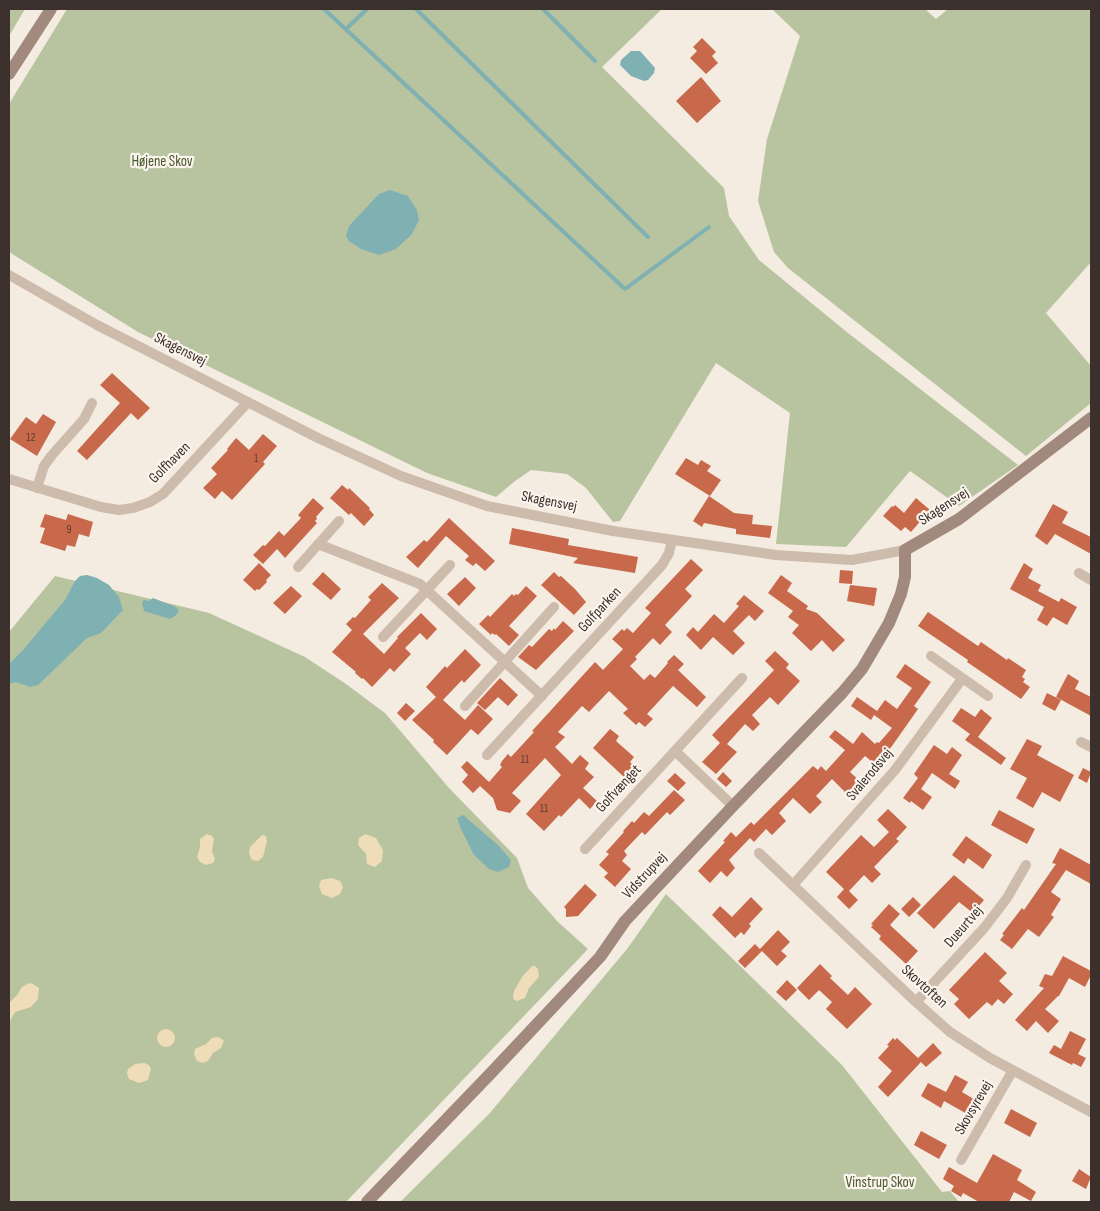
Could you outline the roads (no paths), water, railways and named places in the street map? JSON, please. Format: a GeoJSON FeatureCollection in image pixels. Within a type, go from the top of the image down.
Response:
{"type":"FeatureCollection","features":[{"type":"Feature","properties":{"kind":"street"},"geometry":{"type":"LineString","coordinates":[[9,74],[51,9]]}},
{"type":"Feature","properties":{"kind":"street","name":"Skagensvej"},"geometry":{"type":"LineString","coordinates":[[9,275],[97,325],[323,440],[401,476],[446,493],[487,506],[612,531],[776,556],[852,560],[905,550],[959,519],[1091,418]]}},
{"type":"Feature","properties":{"kind":"street","name":"Golfhaven"},"geometry":{"type":"LineString","coordinates":[[9,479],[101,507],[119,510],[133,508],[150,502],[163,494],[248,402]]}},
{"type":"Feature","properties":{"kind":"street"},"geometry":{"type":"LineString","coordinates":[[37,488],[44,466],[84,419],[92,403]]}},
{"type":"Feature","properties":{"kind":"street"},"geometry":{"type":"LineString","coordinates":[[298,566],[339,521]]}},
{"type":"Feature","properties":{"kind":"street","name":"Golfparken"},"geometry":{"type":"LineString","coordinates":[[487,755],[662,565],[670,552],[672,540]]}},
{"type":"Feature","properties":{"kind":"street"},"geometry":{"type":"LineString","coordinates":[[318,544],[420,584],[542,696]]}},
{"type":"Feature","properties":{"kind":"street","name":"Vidstrupvej"},"geometry":{"type":"LineString","coordinates":[[367,1202],[492,1073],[600,957],[625,921],[842,693],[862,669],[889,623],[901,594],[905,576],[905,550]]}},
{"type":"Feature","properties":{"kind":"street"},"geometry":{"type":"LineString","coordinates":[[383,637],[450,565]]}},
{"type":"Feature","properties":{"kind":"street"},"geometry":{"type":"LineString","coordinates":[[1079,573],[1091,580]]}},
{"type":"Feature","properties":{"kind":"street"},"geometry":{"type":"LineString","coordinates":[[465,706],[554,607]]}},
{"type":"Feature","properties":{"kind":"street"},"geometry":{"type":"LineString","coordinates":[[932,656],[988,696]]}},
{"type":"Feature","properties":{"kind":"street","name":"Golfvænget"},"geometry":{"type":"LineString","coordinates":[[586,848],[742,678]]}},
{"type":"Feature","properties":{"kind":"street","name":"Svalerodsvej"},"geometry":{"type":"LineString","coordinates":[[793,885],[895,770],[962,679]]}},
{"type":"Feature","properties":{"kind":"street"},"geometry":{"type":"LineString","coordinates":[[1081,742],[1091,747]]}},
{"type":"Feature","properties":{"kind":"street"},"geometry":{"type":"LineString","coordinates":[[675,750],[733,806]]}},
{"type":"Feature","properties":{"kind":"street","name":"Skovtoften"},"geometry":{"type":"LineString","coordinates":[[759,853],[950,1032],[990,1058],[1091,1112]]}},
{"type":"Feature","properties":{"kind":"street","name":"Dueurtvej"},"geometry":{"type":"LineString","coordinates":[[916,1002],[985,927],[1007,898],[1026,865]]}},
{"type":"Feature","properties":{"kind":"street","name":"Skovsyrevej"},"geometry":{"type":"LineString","coordinates":[[962,1160],[1013,1070]]}},
{"type":"Feature","properties":{"kind":"water"},"geometry":{"type":"Polygon","coordinates":[[[631,51],[640,51],[655,68],[654,73],[648,80],[644,81],[631,76],[620,65],[621,60],[631,51]]]}},
{"type":"Feature","properties":{"kind":"water"},"geometry":{"type":"Polygon","coordinates":[[[390,190],[408,196],[417,210],[419,220],[412,234],[396,249],[379,255],[361,249],[349,241],[346,236],[349,226],[379,194],[390,190]]]}},
{"type":"Feature","properties":{"kind":"water"},"geometry":{"type":"Polygon","coordinates":[[[87,575],[109,585],[119,597],[123,610],[101,633],[87,638],[38,685],[30,687],[16,682],[9,684],[9,664],[65,600],[75,581],[80,576],[87,575]]]}},
{"type":"Feature","properties":{"kind":"water"},"geometry":{"type":"Polygon","coordinates":[[[153,598],[176,607],[179,611],[170,619],[144,611],[142,602],[153,598]]]}},
{"type":"Feature","properties":{"kind":"water"},"geometry":{"type":"Polygon","coordinates":[[[463,815],[498,845],[511,860],[509,867],[498,872],[489,869],[474,855],[457,818],[463,815]]]}},
{"type":"Feature","properties":{"kind":"waterway"},"geometry":{"type":"LineString","coordinates":[[324,9],[625,289],[709,227]]}},
{"type":"Feature","properties":{"kind":"waterway"},"geometry":{"type":"LineString","coordinates":[[346,29],[367,9]]}},
{"type":"Feature","properties":{"kind":"waterway"},"geometry":{"type":"LineString","coordinates":[[416,9],[648,237]]}},
{"type":"Feature","properties":{"kind":"waterway"},"geometry":{"type":"LineString","coordinates":[[543,9],[595,61]]}},
{"type":"Feature","properties":{"kind":"park label","name":"Højene Skov"},"geometry":{"type":"Point","coordinates":[162,162]}},
{"type":"Feature","properties":{"kind":"park label","name":"Vinstrup Skov"},"geometry":{"type":"Point","coordinates":[880,1183]}}]}
